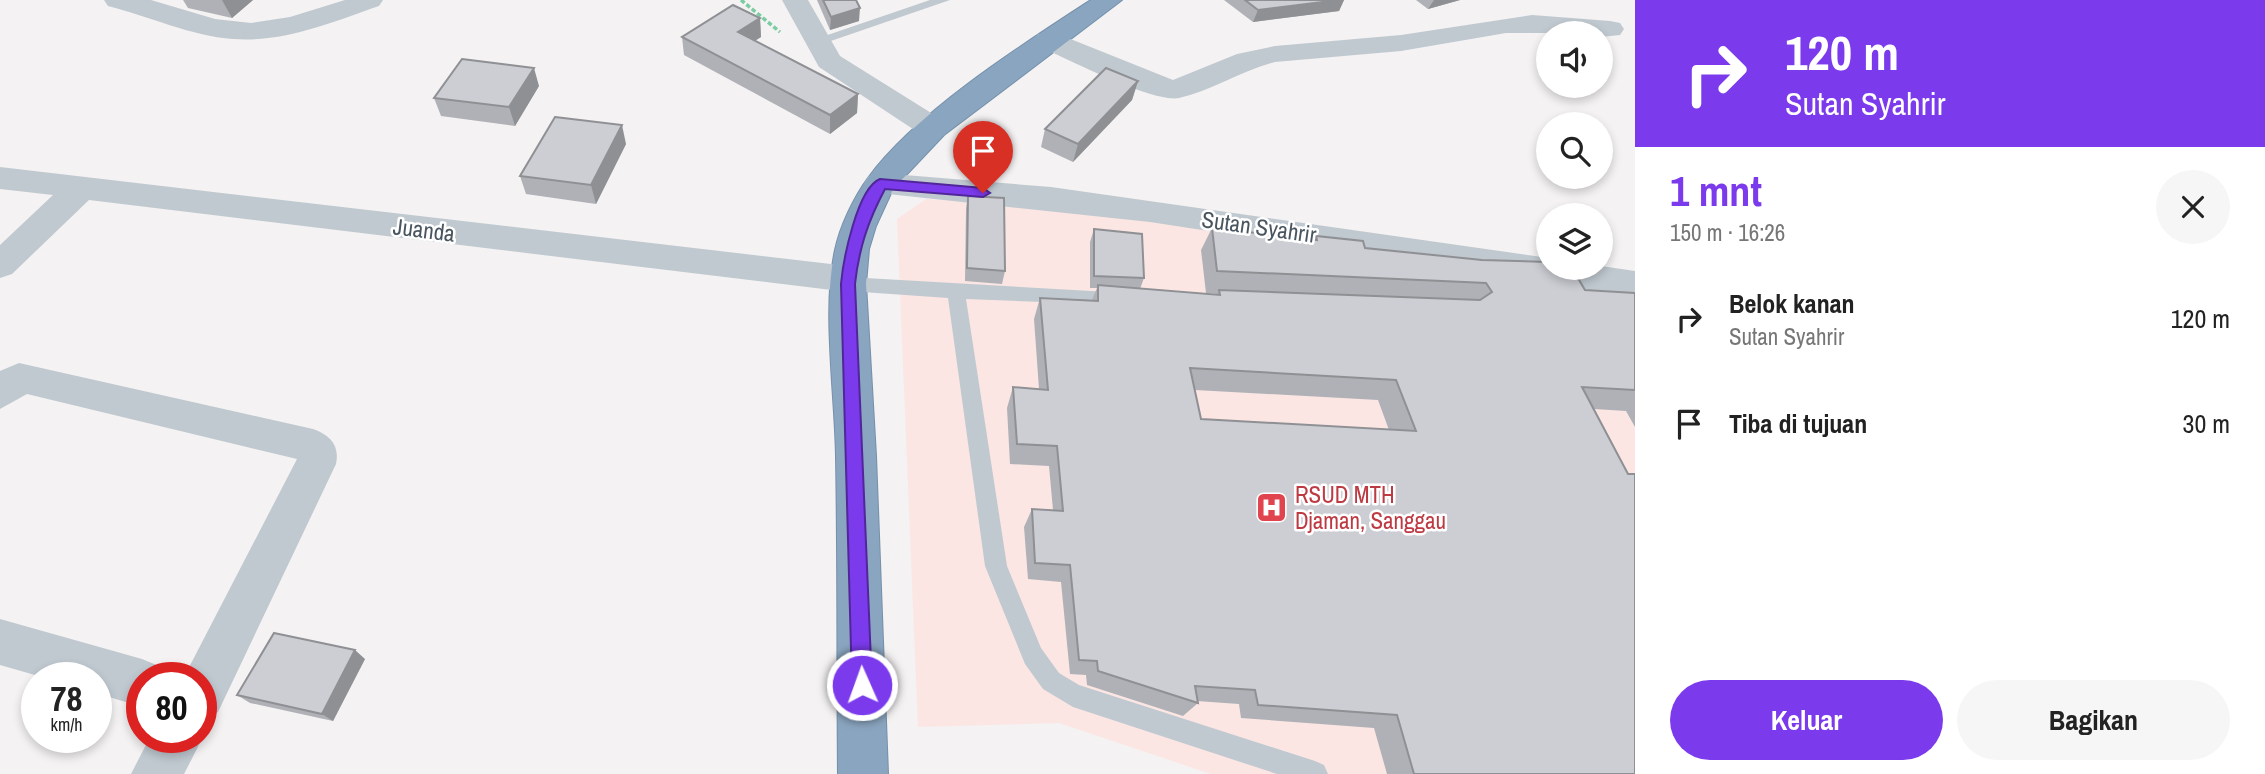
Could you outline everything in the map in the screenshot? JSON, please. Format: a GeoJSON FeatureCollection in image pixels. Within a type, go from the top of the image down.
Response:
{"type":"FeatureCollection","features":[{"type":"Feature","properties":{"kind":"highway"},"geometry":{"type":"LineString","coordinates":[[863,774],[856,456],[848,282],[852,248],[859,226],[880,184],[933,128],[1048,40],[1109,0]]}},
{"type":"Feature","properties":{"kind":"street"},"geometry":{"type":"LineString","coordinates":[[117,0],[235,31],[282,26],[337,6],[370,0]]}},
{"type":"Feature","properties":{"kind":"street"},"geometry":{"type":"LineString","coordinates":[[795,0],[820,40],[829,61],[933,128]]}},
{"type":"Feature","properties":{"kind":"street"},"geometry":{"type":"LineString","coordinates":[[1557,0],[1594,21]]}},
{"type":"Feature","properties":{"kind":"street"},"geometry":{"type":"LineString","coordinates":[[1048,40],[1150,84],[1175,90],[1247,60],[1275,54],[1401,43],[1506,25],[1536,23]]}},
{"type":"Feature","properties":{"kind":"street"},"geometry":{"type":"LineString","coordinates":[[1613,32],[1635,44]]}},
{"type":"Feature","properties":{"kind":"street","name":"Juanda"},"geometry":{"type":"LineString","coordinates":[[0,178],[848,282]]}},
{"type":"Feature","properties":{"kind":"street","name":"Sutan Syahrir"},"geometry":{"type":"LineString","coordinates":[[880,184],[1113,206],[1635,284]]}},
{"type":"Feature","properties":{"kind":"street"},"geometry":{"type":"LineString","coordinates":[[0,265],[81,188]]}},
{"type":"Feature","properties":{"kind":"street"},"geometry":{"type":"LineString","coordinates":[[0,393],[19,378],[27,379],[313,446],[318,453],[316,464],[217,663]]}},
{"type":"Feature","properties":{"kind":"street"},"geometry":{"type":"LineString","coordinates":[[0,642],[126,678]]}},
{"type":"Feature","properties":{"kind":"street"},"geometry":{"type":"LineString","coordinates":[[156,774],[168,753]]}},
{"type":"Feature","properties":{"kind":"lane"},"geometry":{"type":"LineString","coordinates":[[820,40],[943,0]]}},
{"type":"Feature","properties":{"kind":"lane"},"geometry":{"type":"LineString","coordinates":[[848,282],[956,292],[1134,299]]}},
{"type":"Feature","properties":{"kind":"lane"},"geometry":{"type":"LineString","coordinates":[[956,292],[996,566],[1033,656],[1051,681],[1073,695],[1315,774]]}},
{"type":"Feature","properties":{"kind":"shaded area","name":"RSUD MTH Djaman, Sanggau"},"geometry":{"type":"Polygon","coordinates":[[[926,199],[1082,207],[1536,278],[1536,280],[1635,293],[1635,774],[1211,774],[1059,723],[918,727],[897,219],[926,199]]]}},
{"type":"Feature","properties":{"kind":"building"},"geometry":{"type":"Polygon","coordinates":[[[823,0],[856,0],[860,8],[831,17],[823,0]]]}},
{"type":"Feature","properties":{"kind":"building"},"geometry":{"type":"Polygon","coordinates":[[[1245,0],[1339,0],[1258,10],[1245,0]]]}},
{"type":"Feature","properties":{"kind":"building"},"geometry":{"type":"Polygon","coordinates":[[[733,5],[760,18],[738,32],[858,94],[830,115],[682,37],[733,5]]]}},
{"type":"Feature","properties":{"kind":"building"},"geometry":{"type":"Polygon","coordinates":[[[462,59],[534,68],[509,107],[434,98],[462,59]]]}},
{"type":"Feature","properties":{"kind":"building"},"geometry":{"type":"Polygon","coordinates":[[[1106,68],[1138,81],[1078,144],[1045,129],[1106,68]]]}},
{"type":"Feature","properties":{"kind":"building"},"geometry":{"type":"Polygon","coordinates":[[[555,117],[622,125],[591,185],[520,176],[555,117]]]}},
{"type":"Feature","properties":{"kind":"building"},"geometry":{"type":"Polygon","coordinates":[[[968,196],[1004,198],[1005,271],[967,268],[968,196]]]}},
{"type":"Feature","properties":{"kind":"building","name":"RSUD MTH Djaman, Sanggau"},"geometry":{"type":"Polygon","coordinates":[[[1212,228],[1317,240],[1316,236],[1363,241],[1365,248],[1482,260],[1536,262],[1536,280],[1579,280],[1585,290],[1635,293],[1635,390],[1582,387],[1628,474],[1635,474],[1635,774],[1414,774],[1397,715],[1258,705],[1255,690],[1195,686],[1198,703],[1098,671],[1097,661],[1079,660],[1070,565],[1035,563],[1032,509],[1063,511],[1057,446],[1017,444],[1013,387],[1048,390],[1040,298],[1098,301],[1098,285],[1220,295],[1219,290],[1480,300],[1492,292],[1486,283],[1217,271],[1212,228]],[[1190,368],[1201,419],[1416,431],[1396,380],[1190,368]]]}},
{"type":"Feature","properties":{"kind":"building"},"geometry":{"type":"Polygon","coordinates":[[[1094,229],[1142,234],[1144,278],[1094,276],[1094,229]]]}},
{"type":"Feature","properties":{"kind":"building"},"geometry":{"type":"Polygon","coordinates":[[[274,633],[355,650],[322,714],[237,695],[274,633]]]}},
{"type":"Feature","properties":{"kind":"place","name":"RSUD MTH Djaman, Sanggau"},"geometry":{"type":"Point","coordinates":[1272,508]}},
{"type":"Feature","properties":{"kind":"route"},"geometry":{"type":"LineString","coordinates":[[862,685],[848,284],[852,248],[859,226],[880,184],[983,193]]}}]}
